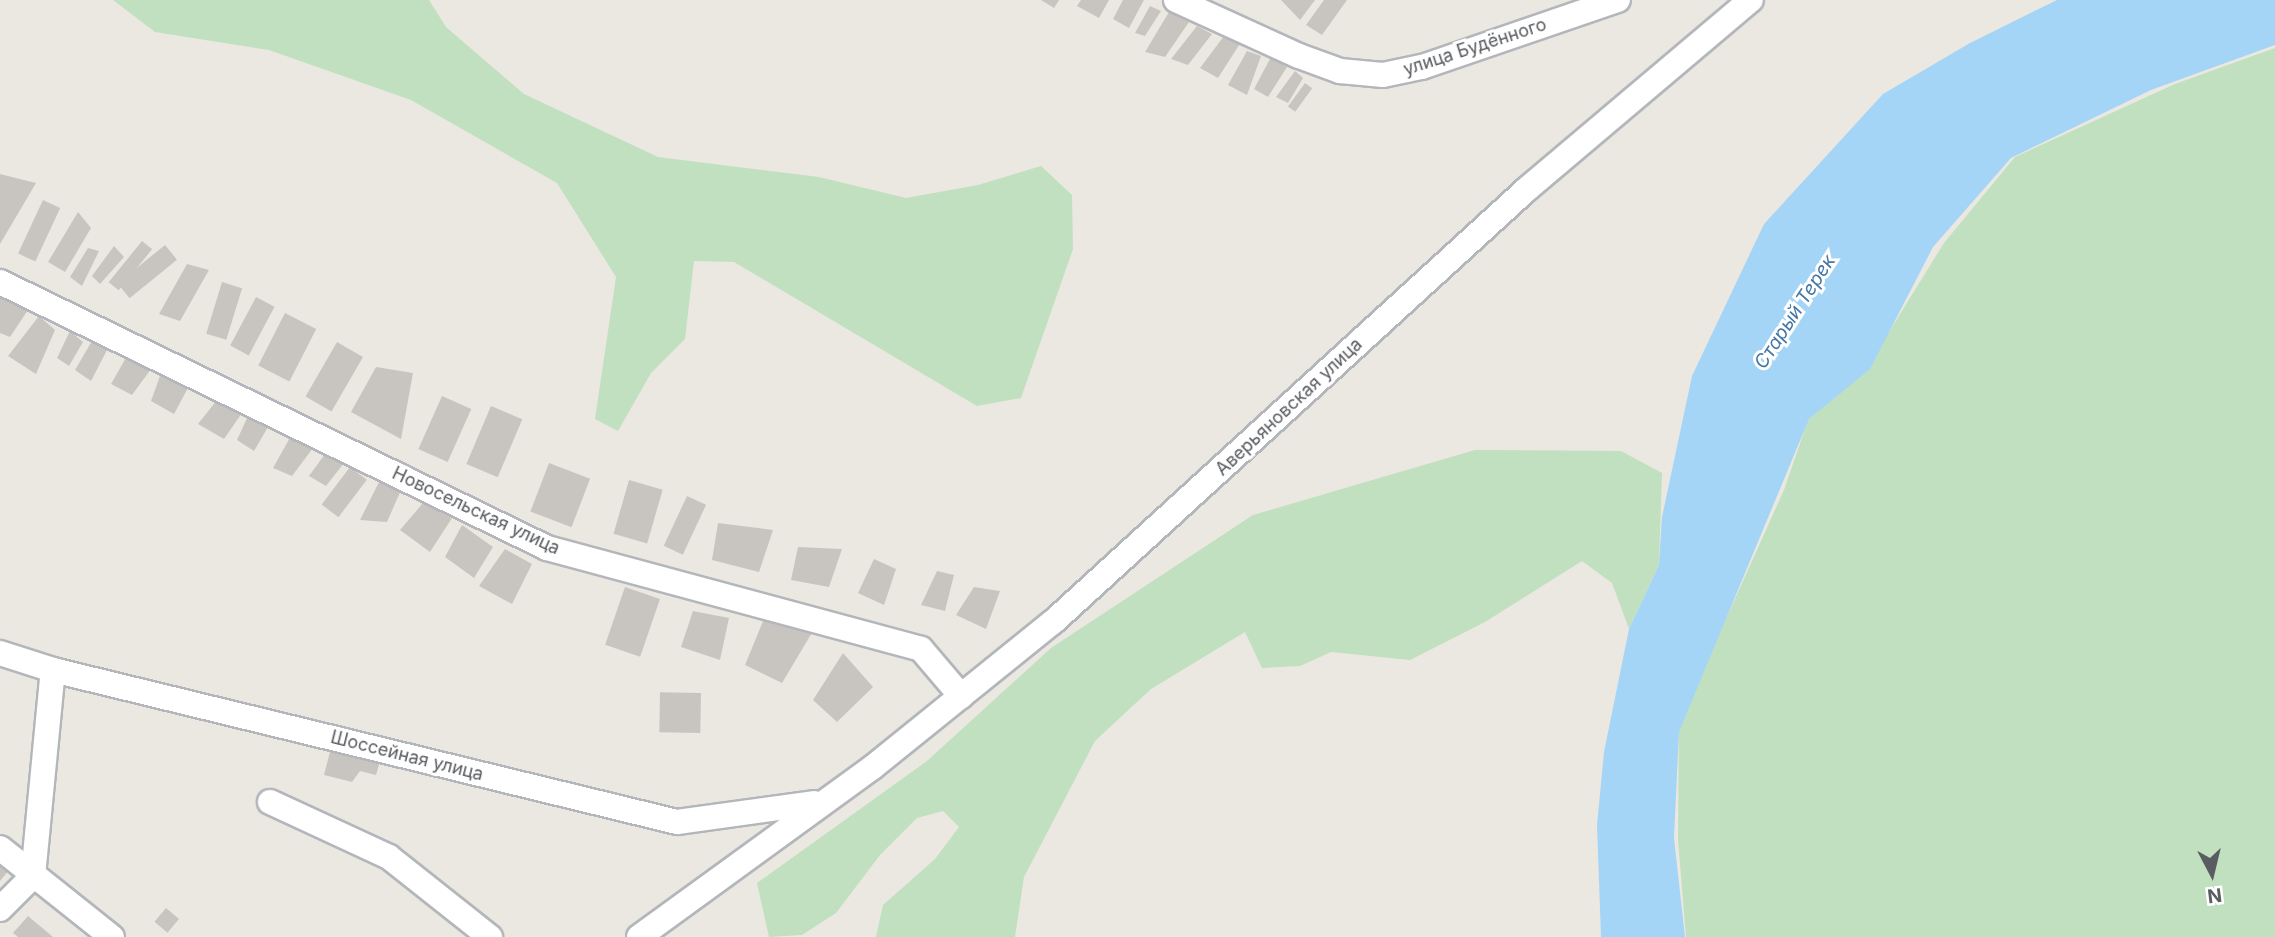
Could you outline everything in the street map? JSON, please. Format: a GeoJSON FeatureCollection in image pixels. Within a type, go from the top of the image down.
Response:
{"type":"FeatureCollection","features":[{"type":"Feature","properties":{"kind":"street","name":"улица Будённого"},"geometry":{"type":"LineString","coordinates":[[1176,0],[1298,56],[1340,71],[1383,75],[1422,67],[1618,0]]}},
{"type":"Feature","properties":{"kind":"street","name":"Аверьяновская улица"},"geometry":{"type":"LineString","coordinates":[[639,937],[818,803],[873,767],[1053,622],[1527,189],[1751,0]]}},
{"type":"Feature","properties":{"kind":"street","name":"Новосельская улица"},"geometry":{"type":"LineString","coordinates":[[0,282],[547,548],[920,649],[961,696]]}},
{"type":"Feature","properties":{"kind":"street","name":"Шоссейная улица"},"geometry":{"type":"LineString","coordinates":[[0,653],[53,670],[677,822],[818,803]]}},
{"type":"Feature","properties":{"kind":"street"},"geometry":{"type":"LineString","coordinates":[[0,909],[33,876],[53,670]]}},
{"type":"Feature","properties":{"kind":"street"},"geometry":{"type":"LineString","coordinates":[[270,802],[389,858],[490,937]]}},
{"type":"Feature","properties":{"kind":"street"},"geometry":{"type":"LineString","coordinates":[[0,848],[112,937]]}},
{"type":"Feature","properties":{"kind":"green space"},"geometry":{"type":"Polygon","coordinates":[[[113,0],[429,0],[446,27],[524,94],[658,157],[819,177],[906,198],[978,185],[1041,166],[1072,195],[1073,249],[1021,398],[977,406],[734,262],[694,261],[685,339],[651,373],[618,431],[595,419],[616,277],[557,183],[411,100],[269,50],[155,32],[113,0]]]}},
{"type":"Feature","properties":{"kind":"green space"},"geometry":{"type":"Polygon","coordinates":[[[2275,48],[2275,937],[1686,937],[1678,840],[1679,723],[1784,490],[1808,420],[1866,369],[1944,243],[2015,157],[2175,84],[2275,48]]]}},
{"type":"Feature","properties":{"kind":"green space"},"geometry":{"type":"Polygon","coordinates":[[[1475,450],[1621,451],[1662,473],[1659,565],[1629,629],[1612,583],[1582,561],[1485,622],[1410,660],[1331,652],[1300,666],[1262,668],[1245,632],[1151,689],[1095,741],[1024,877],[1015,937],[876,937],[883,905],[935,859],[959,827],[943,811],[917,818],[880,855],[836,913],[802,935],[769,937],[757,883],[927,761],[1051,648],[1253,515],[1475,450]]]}},
{"type":"Feature","properties":{"kind":"water","name":"Старый Терек"},"geometry":{"type":"Polygon","coordinates":[[[2057,0],[2275,0],[2275,45],[2151,90],[2011,158],[1933,247],[1870,369],[1809,419],[1679,732],[1674,838],[1685,937],[1601,937],[1597,825],[1604,752],[1629,629],[1659,565],[1662,517],[1692,376],[1764,224],[1883,94],[1970,43],[2057,0]]]}},
{"type":"Feature","properties":{"kind":"building"},"geometry":{"type":"Polygon","coordinates":[[[1041,0],[1059,0],[1054,8],[1041,0]]]}},
{"type":"Feature","properties":{"kind":"building"},"geometry":{"type":"Polygon","coordinates":[[[1081,0],[1109,0],[1099,18],[1077,6],[1081,0]]]}},
{"type":"Feature","properties":{"kind":"building"},"geometry":{"type":"Polygon","coordinates":[[[1123,0],[1144,0],[1129,28],[1113,19],[1123,0]]]}},
{"type":"Feature","properties":{"kind":"building"},"geometry":{"type":"Polygon","coordinates":[[[1281,0],[1315,0],[1300,20],[1281,0]]]}},
{"type":"Feature","properties":{"kind":"building"},"geometry":{"type":"Polygon","coordinates":[[[1324,0],[1347,0],[1322,35],[1306,25],[1324,0]]]}},
{"type":"Feature","properties":{"kind":"building"},"geometry":{"type":"Polygon","coordinates":[[[1150,6],[1161,11],[1145,36],[1135,33],[1150,6]]]}},
{"type":"Feature","properties":{"kind":"building"},"geometry":{"type":"Polygon","coordinates":[[[1169,12],[1189,22],[1165,57],[1145,52],[1169,12]]]}},
{"type":"Feature","properties":{"kind":"building"},"geometry":{"type":"Polygon","coordinates":[[[1197,26],[1212,34],[1188,65],[1171,59],[1197,26]]]}},
{"type":"Feature","properties":{"kind":"building"},"geometry":{"type":"Polygon","coordinates":[[[1224,36],[1241,42],[1218,78],[1200,68],[1224,36]]]}},
{"type":"Feature","properties":{"kind":"building"},"geometry":{"type":"Polygon","coordinates":[[[1247,51],[1261,56],[1247,95],[1228,85],[1247,51]]]}},
{"type":"Feature","properties":{"kind":"building"},"geometry":{"type":"Polygon","coordinates":[[[1271,57],[1287,67],[1268,97],[1254,89],[1271,57]]]}},
{"type":"Feature","properties":{"kind":"building"},"geometry":{"type":"Polygon","coordinates":[[[1295,71],[1303,78],[1288,103],[1276,97],[1295,71]]]}},
{"type":"Feature","properties":{"kind":"building"},"geometry":{"type":"Polygon","coordinates":[[[1305,83],[1312,88],[1295,112],[1288,106],[1305,83]]]}},
{"type":"Feature","properties":{"kind":"building"},"geometry":{"type":"Polygon","coordinates":[[[0,174],[36,183],[0,244],[0,174]]]}},
{"type":"Feature","properties":{"kind":"building"},"geometry":{"type":"Polygon","coordinates":[[[43,200],[60,208],[35,262],[18,253],[43,200]]]}},
{"type":"Feature","properties":{"kind":"building"},"geometry":{"type":"Polygon","coordinates":[[[78,212],[91,228],[65,272],[48,262],[78,212]]]}},
{"type":"Feature","properties":{"kind":"building"},"geometry":{"type":"Polygon","coordinates":[[[142,241],[152,249],[119,290],[109,282],[142,241]]]}},
{"type":"Feature","properties":{"kind":"building"},"geometry":{"type":"Polygon","coordinates":[[[165,245],[177,260],[130,298],[118,283],[165,245]]]}},
{"type":"Feature","properties":{"kind":"building"},"geometry":{"type":"Polygon","coordinates":[[[114,246],[124,257],[100,284],[92,276],[114,246]]]}},
{"type":"Feature","properties":{"kind":"building"},"geometry":{"type":"Polygon","coordinates":[[[88,248],[99,251],[82,286],[70,277],[88,248]]]}},
{"type":"Feature","properties":{"kind":"building"},"geometry":{"type":"Polygon","coordinates":[[[187,264],[209,270],[180,321],[159,314],[187,264]]]}},
{"type":"Feature","properties":{"kind":"building"},"geometry":{"type":"Polygon","coordinates":[[[222,282],[242,288],[226,340],[206,334],[222,282]]]}},
{"type":"Feature","properties":{"kind":"building"},"geometry":{"type":"Polygon","coordinates":[[[0,291],[30,307],[10,337],[0,333],[0,291]]]}},
{"type":"Feature","properties":{"kind":"building"},"geometry":{"type":"Polygon","coordinates":[[[256,297],[275,307],[249,355],[230,346],[256,297]]]}},
{"type":"Feature","properties":{"kind":"building"},"geometry":{"type":"Polygon","coordinates":[[[285,313],[316,329],[289,381],[258,366],[285,313]]]}},
{"type":"Feature","properties":{"kind":"building"},"geometry":{"type":"Polygon","coordinates":[[[39,316],[55,330],[36,374],[8,356],[39,316]]]}},
{"type":"Feature","properties":{"kind":"building"},"geometry":{"type":"Polygon","coordinates":[[[70,331],[83,342],[69,366],[57,358],[70,331]]]}},
{"type":"Feature","properties":{"kind":"building"},"geometry":{"type":"Polygon","coordinates":[[[92,341],[108,348],[91,381],[75,370],[92,341]]]}},
{"type":"Feature","properties":{"kind":"building"},"geometry":{"type":"Polygon","coordinates":[[[337,342],[363,357],[331,412],[306,397],[337,342]]]}},
{"type":"Feature","properties":{"kind":"building"},"geometry":{"type":"Polygon","coordinates":[[[127,356],[151,369],[132,395],[111,384],[127,356]]]}},
{"type":"Feature","properties":{"kind":"building"},"geometry":{"type":"Polygon","coordinates":[[[376,367],[413,373],[401,439],[351,412],[376,367]]]}},
{"type":"Feature","properties":{"kind":"building"},"geometry":{"type":"Polygon","coordinates":[[[161,373],[189,386],[174,414],[151,401],[161,373]]]}},
{"type":"Feature","properties":{"kind":"building"},"geometry":{"type":"Polygon","coordinates":[[[442,396],[471,409],[448,462],[418,449],[442,396]]]}},
{"type":"Feature","properties":{"kind":"building"},"geometry":{"type":"Polygon","coordinates":[[[217,400],[242,413],[224,439],[198,424],[217,400]]]}},
{"type":"Feature","properties":{"kind":"building"},"geometry":{"type":"Polygon","coordinates":[[[491,406],[522,419],[498,477],[466,464],[491,406]]]}},
{"type":"Feature","properties":{"kind":"building"},"geometry":{"type":"Polygon","coordinates":[[[248,416],[268,427],[254,451],[237,440],[248,416]]]}},
{"type":"Feature","properties":{"kind":"building"},"geometry":{"type":"Polygon","coordinates":[[[292,434],[313,448],[292,476],[273,468],[292,434]]]}},
{"type":"Feature","properties":{"kind":"building"},"geometry":{"type":"Polygon","coordinates":[[[325,454],[344,463],[326,486],[309,476],[325,454]]]}},
{"type":"Feature","properties":{"kind":"building"},"geometry":{"type":"Polygon","coordinates":[[[549,463],[590,479],[571,527],[530,512],[549,463]]]}},
{"type":"Feature","properties":{"kind":"building"},"geometry":{"type":"Polygon","coordinates":[[[350,467],[367,480],[338,517],[322,505],[350,467]]]}},
{"type":"Feature","properties":{"kind":"building"},"geometry":{"type":"Polygon","coordinates":[[[382,476],[401,490],[387,522],[360,520],[382,476]]]}},
{"type":"Feature","properties":{"kind":"building"},"geometry":{"type":"Polygon","coordinates":[[[629,480],[663,490],[647,543],[614,534],[629,480]]]}},
{"type":"Feature","properties":{"kind":"building"},"geometry":{"type":"Polygon","coordinates":[[[687,496],[706,505],[683,555],[664,546],[687,496]]]}},
{"type":"Feature","properties":{"kind":"building"},"geometry":{"type":"Polygon","coordinates":[[[423,503],[452,518],[430,552],[400,530],[423,503]]]}},
{"type":"Feature","properties":{"kind":"building"},"geometry":{"type":"Polygon","coordinates":[[[718,523],[773,530],[759,572],[712,560],[718,523]]]}},
{"type":"Feature","properties":{"kind":"building"},"geometry":{"type":"Polygon","coordinates":[[[462,525],[493,547],[474,578],[445,557],[462,525]]]}},
{"type":"Feature","properties":{"kind":"building"},"geometry":{"type":"Polygon","coordinates":[[[798,547],[842,549],[829,587],[791,580],[798,547]]]}},
{"type":"Feature","properties":{"kind":"building"},"geometry":{"type":"Polygon","coordinates":[[[505,549],[532,564],[512,604],[479,586],[505,549]]]}},
{"type":"Feature","properties":{"kind":"building"},"geometry":{"type":"Polygon","coordinates":[[[874,559],[896,569],[884,605],[858,593],[874,559]]]}},
{"type":"Feature","properties":{"kind":"building"},"geometry":{"type":"Polygon","coordinates":[[[937,571],[954,575],[945,611],[921,605],[937,571]]]}},
{"type":"Feature","properties":{"kind":"building"},"geometry":{"type":"Polygon","coordinates":[[[625,587],[660,599],[640,657],[605,645],[625,587]]]}},
{"type":"Feature","properties":{"kind":"building"},"geometry":{"type":"Polygon","coordinates":[[[974,587],[1000,591],[986,629],[956,615],[974,587]]]}},
{"type":"Feature","properties":{"kind":"building"},"geometry":{"type":"Polygon","coordinates":[[[693,611],[729,618],[720,660],[681,647],[693,611]]]}},
{"type":"Feature","properties":{"kind":"building"},"geometry":{"type":"Polygon","coordinates":[[[766,614],[813,631],[782,683],[745,665],[766,614]]]}},
{"type":"Feature","properties":{"kind":"building"},"geometry":{"type":"Polygon","coordinates":[[[843,653],[873,687],[837,722],[813,700],[843,653]]]}},
{"type":"Feature","properties":{"kind":"building"},"geometry":{"type":"Polygon","coordinates":[[[660,692],[701,693],[700,733],[659,732],[660,692]]]}},
{"type":"Feature","properties":{"kind":"building"},"geometry":{"type":"Polygon","coordinates":[[[331,748],[380,761],[376,775],[360,771],[352,782],[324,775],[331,748]]]}},
{"type":"Feature","properties":{"kind":"building"},"geometry":{"type":"Polygon","coordinates":[[[0,860],[10,869],[0,881],[0,860]]]}},
{"type":"Feature","properties":{"kind":"building"},"geometry":{"type":"Polygon","coordinates":[[[166,908],[179,919],[167,933],[154,922],[166,908]]]}},
{"type":"Feature","properties":{"kind":"building"},"geometry":{"type":"Polygon","coordinates":[[[28,916],[53,937],[18,937],[13,933],[28,916]]]}}]}
